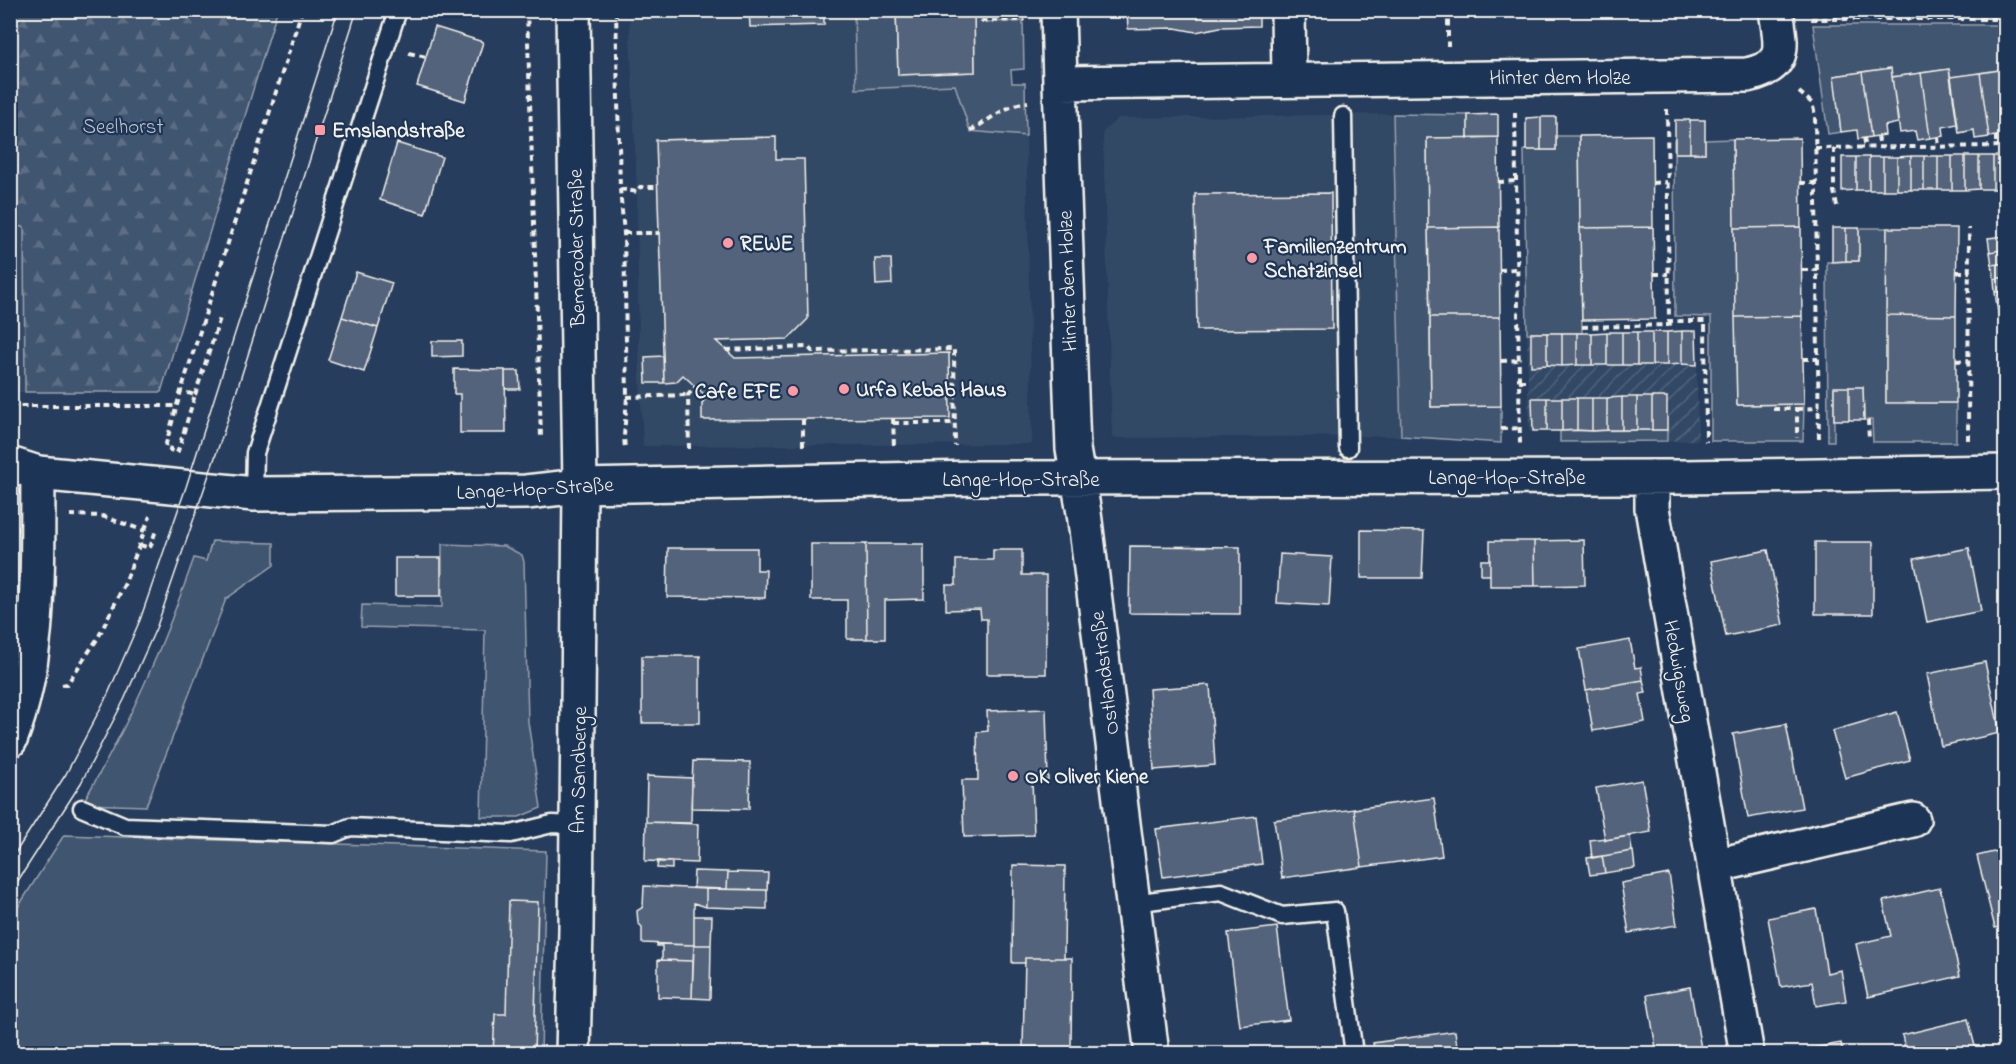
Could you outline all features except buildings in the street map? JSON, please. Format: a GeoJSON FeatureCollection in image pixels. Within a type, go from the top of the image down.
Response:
{"type":"FeatureCollection","features":[{"type":"Feature","properties":{"kind":"street","name":"Bemeroder Straße"},"geometry":{"type":"LineString","coordinates":[[573,10],[580,486]]}},
{"type":"Feature","properties":{"kind":"street","name":"Hinter dem Holze"},"geometry":{"type":"LineString","coordinates":[[1058,10],[1073,449],[1077,479]]}},
{"type":"Feature","properties":{"kind":"street"},"geometry":{"type":"LineString","coordinates":[[1288,10],[1289,80]]}},
{"type":"Feature","properties":{"kind":"street","name":"Hinter dem Holze"},"geometry":{"type":"LineString","coordinates":[[1060,83],[1747,75],[1770,67],[1779,54],[1776,10]]}},
{"type":"Feature","properties":{"kind":"street","name":"Lange-Hop-Straße"},"geometry":{"type":"LineString","coordinates":[[20,473],[254,494],[525,492],[580,486],[967,478],[1652,477],[2006,472]]}},
{"type":"Feature","properties":{"kind":"street"},"geometry":{"type":"LineString","coordinates":[[10,740],[27,688],[37,623],[20,473]]}},
{"type":"Feature","properties":{"kind":"street","name":"Hedwigsweg"},"geometry":{"type":"LineString","coordinates":[[1652,477],[1652,508],[1746,1053]]}},
{"type":"Feature","properties":{"kind":"street","name":"Ostlandstraße"},"geometry":{"type":"LineString","coordinates":[[1077,479],[1084,513],[1152,1053]]}},
{"type":"Feature","properties":{"kind":"street","name":"Am Sandberge"},"geometry":{"type":"LineString","coordinates":[[573,1053],[580,486]]}},
{"type":"Feature","properties":{"kind":"street"},"geometry":{"type":"LineString","coordinates":[[1714,866],[1913,820]]}},
{"type":"Feature","properties":{"kind":"lane"},"geometry":{"type":"LineString","coordinates":[[254,494],[255,453],[398,10]]}},
{"type":"Feature","properties":{"kind":"lane"},"geometry":{"type":"LineString","coordinates":[[1343,116],[1348,448]]}},
{"type":"Feature","properties":{"kind":"lane"},"geometry":{"type":"LineString","coordinates":[[82,808],[125,826],[333,834],[350,827],[511,834],[552,824],[577,825]]}},
{"type":"Feature","properties":{"kind":"lane"},"geometry":{"type":"LineString","coordinates":[[1132,903],[1221,892],[1282,916],[1335,911],[1354,1053]]}},
{"type":"Feature","properties":{"kind":"path"},"geometry":{"type":"LineString","coordinates":[[221,315],[178,451],[165,447],[302,10]]}},
{"type":"Feature","properties":{"kind":"path"},"geometry":{"type":"LineString","coordinates":[[527,10],[541,437]]}},
{"type":"Feature","properties":{"kind":"path"},"geometry":{"type":"LineString","coordinates":[[616,10],[620,189],[624,233],[627,397],[624,436],[626,454]]}},
{"type":"Feature","properties":{"kind":"path"},"geometry":{"type":"LineString","coordinates":[[982,10],[982,21],[1021,20]]}},
{"type":"Feature","properties":{"kind":"path"},"geometry":{"type":"LineString","coordinates":[[1448,10],[1448,35]]}},
{"type":"Feature","properties":{"kind":"path"},"geometry":{"type":"LineString","coordinates":[[1846,10],[1847,19]]}},
{"type":"Feature","properties":{"kind":"path"},"geometry":{"type":"LineString","coordinates":[[1860,10],[1861,20]]}},
{"type":"Feature","properties":{"kind":"path"},"geometry":{"type":"LineString","coordinates":[[1904,10],[1905,19]]}},
{"type":"Feature","properties":{"kind":"path"},"geometry":{"type":"LineString","coordinates":[[1920,10],[1920,20]]}},
{"type":"Feature","properties":{"kind":"path"},"geometry":{"type":"LineString","coordinates":[[1963,10],[1964,19]]}},
{"type":"Feature","properties":{"kind":"path"},"geometry":{"type":"LineString","coordinates":[[1977,10],[1978,19]]}},
{"type":"Feature","properties":{"kind":"path"},"geometry":{"type":"LineString","coordinates":[[1809,20],[2006,19]]}},
{"type":"Feature","properties":{"kind":"path"},"geometry":{"type":"LineString","coordinates":[[1800,92],[1814,107],[1819,446]]}},
{"type":"Feature","properties":{"kind":"path"},"geometry":{"type":"LineString","coordinates":[[970,131],[998,111],[1032,102]]}},
{"type":"Feature","properties":{"kind":"path"},"geometry":{"type":"LineString","coordinates":[[1667,105],[1669,321],[1705,321],[1706,446]]}},
{"type":"Feature","properties":{"kind":"path"},"geometry":{"type":"LineString","coordinates":[[1515,106],[1520,442]]}},
{"type":"Feature","properties":{"kind":"path"},"geometry":{"type":"LineString","coordinates":[[1878,136],[1880,147]]}},
{"type":"Feature","properties":{"kind":"path"},"geometry":{"type":"LineString","coordinates":[[1938,136],[1939,147]]}},
{"type":"Feature","properties":{"kind":"path"},"geometry":{"type":"LineString","coordinates":[[1996,136],[1996,146]]}},
{"type":"Feature","properties":{"kind":"path"},"geometry":{"type":"LineString","coordinates":[[1864,138],[1866,147]]}},
{"type":"Feature","properties":{"kind":"path"},"geometry":{"type":"LineString","coordinates":[[1982,138],[1983,146]]}},
{"type":"Feature","properties":{"kind":"path"},"geometry":{"type":"LineString","coordinates":[[1923,139],[1924,147]]}},
{"type":"Feature","properties":{"kind":"path"},"geometry":{"type":"LineString","coordinates":[[1815,148],[2006,146]]}},
{"type":"Feature","properties":{"kind":"path"},"geometry":{"type":"LineString","coordinates":[[1834,148],[1834,191],[1837,206]]}},
{"type":"Feature","properties":{"kind":"path"},"geometry":{"type":"LineString","coordinates":[[1498,182],[1516,181]]}},
{"type":"Feature","properties":{"kind":"path"},"geometry":{"type":"LineString","coordinates":[[1653,183],[1667,182]]}},
{"type":"Feature","properties":{"kind":"path"},"geometry":{"type":"LineString","coordinates":[[1800,183],[1816,183]]}},
{"type":"Feature","properties":{"kind":"path"},"geometry":{"type":"LineString","coordinates":[[620,189],[637,192],[640,188],[658,187]]}},
{"type":"Feature","properties":{"kind":"path"},"geometry":{"type":"LineString","coordinates":[[1968,446],[1969,228]]}},
{"type":"Feature","properties":{"kind":"path"},"geometry":{"type":"LineString","coordinates":[[624,233],[659,234]]}},
{"type":"Feature","properties":{"kind":"path"},"geometry":{"type":"LineString","coordinates":[[1499,270],[1517,269]]}},
{"type":"Feature","properties":{"kind":"path"},"geometry":{"type":"LineString","coordinates":[[1802,270],[1818,270]]}},
{"type":"Feature","properties":{"kind":"path"},"geometry":{"type":"LineString","coordinates":[[1957,272],[1970,272]]}},
{"type":"Feature","properties":{"kind":"path"},"geometry":{"type":"LineString","coordinates":[[1654,274],[1668,274]]}},
{"type":"Feature","properties":{"kind":"path"},"geometry":{"type":"LineString","coordinates":[[1582,327],[1668,325],[1673,321]]}},
{"type":"Feature","properties":{"kind":"path"},"geometry":{"type":"LineString","coordinates":[[726,350],[808,347],[812,351],[954,349],[955,450]]}},
{"type":"Feature","properties":{"kind":"path"},"geometry":{"type":"LineString","coordinates":[[1803,359],[1818,359]]}},
{"type":"Feature","properties":{"kind":"path"},"geometry":{"type":"LineString","coordinates":[[1501,361],[1518,360]]}},
{"type":"Feature","properties":{"kind":"path"},"geometry":{"type":"LineString","coordinates":[[1956,361],[1969,360]]}},
{"type":"Feature","properties":{"kind":"path"},"geometry":{"type":"LineString","coordinates":[[1519,381],[1528,381]]}},
{"type":"Feature","properties":{"kind":"path"},"geometry":{"type":"LineString","coordinates":[[689,453],[688,395],[696,386]]}},
{"type":"Feature","properties":{"kind":"path"},"geometry":{"type":"LineString","coordinates":[[181,391],[195,395]]}},
{"type":"Feature","properties":{"kind":"path"},"geometry":{"type":"LineString","coordinates":[[627,397],[688,395]]}},
{"type":"Feature","properties":{"kind":"path"},"geometry":{"type":"LineString","coordinates":[[10,406],[177,406]]}},
{"type":"Feature","properties":{"kind":"path"},"geometry":{"type":"LineString","coordinates":[[1773,409],[1818,408]]}},
{"type":"Feature","properties":{"kind":"path"},"geometry":{"type":"LineString","coordinates":[[1797,409],[1797,438]]}},
{"type":"Feature","properties":{"kind":"path"},"geometry":{"type":"LineString","coordinates":[[803,419],[803,452]]}},
{"type":"Feature","properties":{"kind":"path"},"geometry":{"type":"LineString","coordinates":[[1868,420],[1869,446]]}},
{"type":"Feature","properties":{"kind":"path"},"geometry":{"type":"LineString","coordinates":[[894,451],[893,421],[955,423]]}},
{"type":"Feature","properties":{"kind":"path"},"geometry":{"type":"LineString","coordinates":[[1501,429],[1520,429]]}},
{"type":"Feature","properties":{"kind":"path"},"geometry":{"type":"LineString","coordinates":[[168,459],[171,449]]}},
{"type":"Feature","properties":{"kind":"path"},"geometry":{"type":"LineString","coordinates":[[65,515],[102,516],[145,531]]}},
{"type":"Feature","properties":{"kind":"path"},"geometry":{"type":"LineString","coordinates":[[27,688],[67,684],[98,638],[140,545],[149,519]]}},
{"type":"Feature","properties":{"kind":"path"},"geometry":{"type":"LineString","coordinates":[[140,545],[150,548],[156,530]]}},
{"type":"Feature","properties":{"kind":"shaded area"},"geometry":{"type":"Polygon","coordinates":[[[629,11],[854,11],[856,89],[1025,83],[1032,444],[643,446],[639,354],[637,192],[629,11]]]}},
{"type":"Feature","properties":{"kind":"shaded area","name":"Familienzentrum Schatzinsel"},"geometry":{"type":"Polygon","coordinates":[[[1393,114],[1401,436],[1112,438],[1103,132],[1118,118],[1393,114]]]}},
{"type":"Feature","properties":{"kind":"shaded area"},"geometry":{"type":"Polygon","coordinates":[[[10,226],[24,226],[25,392],[11,392],[10,226]]]}},
{"type":"Feature","properties":{"kind":"shaded area"},"geometry":{"type":"Polygon","coordinates":[[[1696,331],[1698,440],[1667,441],[1667,430],[1529,431],[1527,333],[1696,331]]]}},
{"type":"Feature","properties":{"kind":"green space","name":"Seelhorst"},"geometry":{"type":"Polygon","coordinates":[[[10,11],[277,11],[161,392],[25,392],[24,227],[10,226],[10,11]]]}},
{"type":"Feature","properties":{"kind":"green space"},"geometry":{"type":"Polygon","coordinates":[[[854,11],[896,11],[898,75],[975,72],[974,11],[981,11],[982,22],[1023,21],[1024,69],[1011,70],[1012,83],[1025,83],[1026,136],[970,131],[955,85],[856,89],[854,11]]]}},
{"type":"Feature","properties":{"kind":"green space"},"geometry":{"type":"Polygon","coordinates":[[[1813,25],[2005,25],[2005,69],[1951,77],[1949,69],[1892,77],[1890,68],[1834,76],[1841,132],[1828,134],[1813,25]]]}},
{"type":"Feature","properties":{"kind":"green space"},"geometry":{"type":"Polygon","coordinates":[[[1393,114],[1468,115],[1468,138],[1427,139],[1431,407],[1501,406],[1501,443],[1401,436],[1393,114]]]}},
{"type":"Feature","properties":{"kind":"green space"},"geometry":{"type":"Polygon","coordinates":[[[1556,136],[1579,136],[1582,333],[1527,333],[1524,150],[1556,150],[1556,136]]]}},
{"type":"Feature","properties":{"kind":"green space"},"geometry":{"type":"Polygon","coordinates":[[[1733,139],[1737,405],[1804,404],[1803,441],[1711,441],[1711,317],[1675,316],[1674,140],[1676,153],[1705,153],[1705,140],[1733,139]]]}},
{"type":"Feature","properties":{"kind":"green space"},"geometry":{"type":"Polygon","coordinates":[[[1859,228],[1887,228],[1886,402],[1956,403],[1956,442],[1873,442],[1872,420],[1864,420],[1863,387],[1834,388],[1834,441],[1828,441],[1827,262],[1859,261],[1859,228]]]}},
{"type":"Feature","properties":{"kind":"green space"},"geometry":{"type":"Polygon","coordinates":[[[1667,430],[1667,441],[1560,442],[1560,431],[1667,430]]]}},
{"type":"Feature","properties":{"kind":"green space"},"geometry":{"type":"Polygon","coordinates":[[[212,541],[274,543],[274,565],[226,599],[146,806],[82,804],[144,684],[194,558],[206,561],[212,541]]]}},
{"type":"Feature","properties":{"kind":"green space"},"geometry":{"type":"Polygon","coordinates":[[[442,544],[504,546],[522,555],[524,562],[528,722],[541,808],[519,817],[481,817],[485,630],[361,627],[362,605],[442,607],[442,544]]]}},
{"type":"Feature","properties":{"kind":"green space"},"geometry":{"type":"Polygon","coordinates":[[[64,835],[546,851],[541,1053],[11,1054],[11,918],[64,835]]]}},
{"type":"Feature","properties":{"kind":"tram line"},"geometry":{"type":"LineString","coordinates":[[10,861],[66,774],[108,694],[140,620],[186,487],[338,10]]}},
{"type":"Feature","properties":{"kind":"tram line"},"geometry":{"type":"LineString","coordinates":[[10,893],[81,783],[124,700],[157,626],[223,434],[357,10]]}},
{"type":"Feature","properties":{"kind":"place","name":"Emslandstraße"},"geometry":{"type":"Point","coordinates":[320,130]}},
{"type":"Feature","properties":{"kind":"place","name":"REWE"},"geometry":{"type":"Point","coordinates":[728,243]}},
{"type":"Feature","properties":{"kind":"place","name":"Familienzentrum Schatzinsel"},"geometry":{"type":"Point","coordinates":[1252,258]}},
{"type":"Feature","properties":{"kind":"place","name":"Urfa Kebab Haus"},"geometry":{"type":"Point","coordinates":[844,389]}},
{"type":"Feature","properties":{"kind":"place","name":"Cafe EFE"},"geometry":{"type":"Point","coordinates":[793,391]}},
{"type":"Feature","properties":{"kind":"place","name":"OK Oliver Kiene"},"geometry":{"type":"Point","coordinates":[1013,776]}}]}
